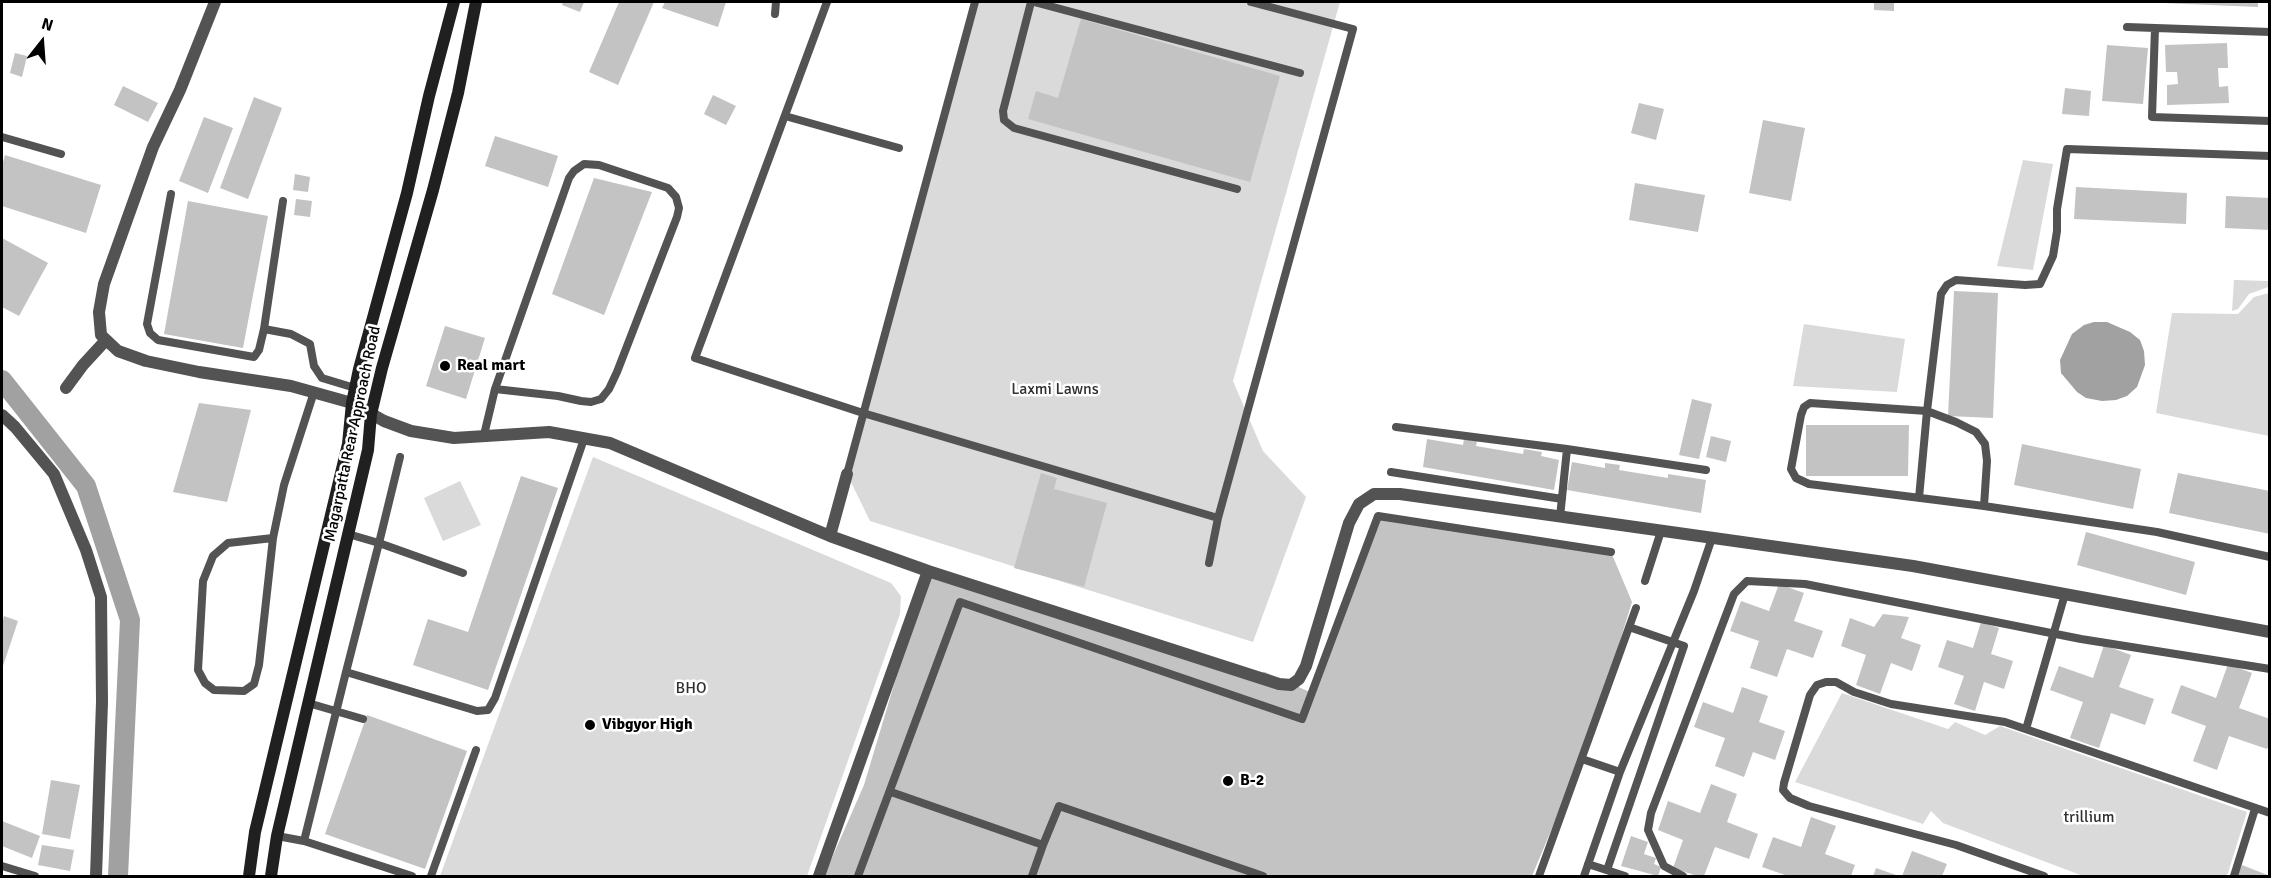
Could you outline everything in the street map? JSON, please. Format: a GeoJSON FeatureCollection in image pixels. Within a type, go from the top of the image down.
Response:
{"type":"FeatureCollection","features":[{"type":"Feature","properties":{"kind":"street"},"geometry":{"type":"LineString","coordinates":[[215,2],[180,90],[153,147],[104,284],[99,312],[101,335],[118,351],[146,361],[314,392],[352,403],[384,421],[411,431],[454,438],[549,432],[610,443],[830,536],[928,571],[1279,684],[1291,685],[1299,679],[1306,666],[1349,523],[1359,504],[1374,494],[1400,494],[1913,566],[2270,632]]}},
{"type":"Feature","properties":{"kind":"street","name":"Magarpatta Rear Approach Road"},"geometry":{"type":"LineString","coordinates":[[249,876],[255,832],[348,444],[355,388],[407,193],[429,96],[454,2]]}},
{"type":"Feature","properties":{"kind":"street","name":"Magarpatta Rear Approach Road"},"geometry":{"type":"LineString","coordinates":[[272,876],[277,836],[368,450],[372,414],[382,368],[453,114],[476,2]]}},
{"type":"Feature","properties":{"kind":"street"},"geometry":{"type":"LineString","coordinates":[[66,388],[83,364],[106,340]]}},
{"type":"Feature","properties":{"kind":"street"},"geometry":{"type":"LineString","coordinates":[[2,415],[15,427],[54,474],[86,550],[101,597],[102,702],[96,876]]}},
{"type":"Feature","properties":{"kind":"street"},"geometry":{"type":"LineString","coordinates":[[830,536],[847,474]]}},
{"type":"Feature","properties":{"kind":"street"},"geometry":{"type":"LineString","coordinates":[[819,876],[928,571]]}},
{"type":"Feature","properties":{"kind":"lane"},"geometry":{"type":"LineString","coordinates":[[775,14],[776,2]]}},
{"type":"Feature","properties":{"kind":"lane"},"geometry":{"type":"LineString","coordinates":[[827,2],[695,357],[863,413],[1218,518]]}},
{"type":"Feature","properties":{"kind":"lane"},"geometry":{"type":"LineString","coordinates":[[847,474],[975,2]]}},
{"type":"Feature","properties":{"kind":"lane"},"geometry":{"type":"LineString","coordinates":[[1237,189],[1014,128],[1004,120],[1003,111],[1032,2],[1300,73]]}},
{"type":"Feature","properties":{"kind":"lane"},"geometry":{"type":"LineString","coordinates":[[1209,563],[1218,518],[1353,29],[1251,2]]}},
{"type":"Feature","properties":{"kind":"lane"},"geometry":{"type":"LineString","coordinates":[[2127,27],[2270,32]]}},
{"type":"Feature","properties":{"kind":"lane"},"geometry":{"type":"LineString","coordinates":[[2155,28],[2152,117],[2270,121]]}},
{"type":"Feature","properties":{"kind":"lane"},"geometry":{"type":"LineString","coordinates":[[785,116],[899,148]]}},
{"type":"Feature","properties":{"kind":"lane"},"geometry":{"type":"LineString","coordinates":[[2,137],[61,154]]}},
{"type":"Feature","properties":{"kind":"lane"},"geometry":{"type":"LineString","coordinates":[[1919,498],[1941,294],[1947,285],[1956,280],[2040,284],[2053,256],[2057,231],[2057,209],[2067,149],[2270,156]]}},
{"type":"Feature","properties":{"kind":"lane"},"geometry":{"type":"LineString","coordinates":[[484,435],[495,389],[569,178],[574,171],[584,164],[599,165],[668,188],[676,197],[679,208],[677,217],[617,372],[601,399],[591,402],[495,389]]}},
{"type":"Feature","properties":{"kind":"lane"},"geometry":{"type":"LineString","coordinates":[[171,194],[147,324],[150,333],[158,340],[254,357],[259,351],[264,329],[283,201]]}},
{"type":"Feature","properties":{"kind":"lane"},"geometry":{"type":"LineString","coordinates":[[264,329],[291,334],[310,344],[314,366],[322,378],[355,388]]}},
{"type":"Feature","properties":{"kind":"lane"},"geometry":{"type":"LineString","coordinates":[[273,538],[228,543],[213,556],[203,581],[198,670],[205,683],[214,690],[244,692],[254,684],[259,665],[273,538],[284,485],[314,392]]}},
{"type":"Feature","properties":{"kind":"lane"},"geometry":{"type":"LineString","coordinates":[[1984,506],[1987,461],[1985,444],[1976,432],[1927,411],[1810,403],[1804,407],[1791,469],[1796,478],[1809,484],[1984,506],[2157,532],[2270,557]]}},
{"type":"Feature","properties":{"kind":"lane"},"geometry":{"type":"LineString","coordinates":[[1396,427],[1568,449],[1706,470]]}},
{"type":"Feature","properties":{"kind":"lane"},"geometry":{"type":"LineString","coordinates":[[346,672],[477,711],[488,710],[495,698],[584,439]]}},
{"type":"Feature","properties":{"kind":"lane"},"geometry":{"type":"LineString","coordinates":[[1560,517],[1568,449]]}},
{"type":"Feature","properties":{"kind":"lane"},"geometry":{"type":"LineString","coordinates":[[304,841],[400,457]]}},
{"type":"Feature","properties":{"kind":"lane"},"geometry":{"type":"LineString","coordinates":[[1391,472],[1562,499]]}},
{"type":"Feature","properties":{"kind":"lane"},"geometry":{"type":"LineString","coordinates":[[858,876],[960,602],[1302,719],[1378,516],[1611,552]]}},
{"type":"Feature","properties":{"kind":"lane"},"geometry":{"type":"LineString","coordinates":[[1645,581],[1660,531]]}},
{"type":"Feature","properties":{"kind":"lane"},"geometry":{"type":"LineString","coordinates":[[348,534],[463,573]]}},
{"type":"Feature","properties":{"kind":"lane"},"geometry":{"type":"LineString","coordinates":[[1584,876],[1620,772],[1694,591],[1712,538]]}},
{"type":"Feature","properties":{"kind":"lane"},"geometry":{"type":"LineString","coordinates":[[1683,876],[1664,866],[1648,830],[1651,813],[1734,594],[1747,581],[1805,584],[2054,633],[2270,669]]}},
{"type":"Feature","properties":{"kind":"lane"},"geometry":{"type":"LineString","coordinates":[[2026,729],[2065,594]]}},
{"type":"Feature","properties":{"kind":"lane"},"geometry":{"type":"LineString","coordinates":[[1539,876],[1636,608]]}},
{"type":"Feature","properties":{"kind":"lane"},"geometry":{"type":"LineString","coordinates":[[1607,870],[1684,646],[1629,627]]}},
{"type":"Feature","properties":{"kind":"lane"},"geometry":{"type":"LineString","coordinates":[[2044,876],[1956,845],[1809,806],[1790,798],[1783,790],[1810,695],[1817,685],[1836,682],[1854,692],[1892,704],[2005,722],[2270,813]]}},
{"type":"Feature","properties":{"kind":"lane"},"geometry":{"type":"LineString","coordinates":[[308,703],[363,719]]}},
{"type":"Feature","properties":{"kind":"lane"},"geometry":{"type":"LineString","coordinates":[[431,876],[476,750]]}},
{"type":"Feature","properties":{"kind":"lane"},"geometry":{"type":"LineString","coordinates":[[1581,759],[1620,772]]}},
{"type":"Feature","properties":{"kind":"lane"},"geometry":{"type":"LineString","coordinates":[[891,792],[1043,844]]}},
{"type":"Feature","properties":{"kind":"lane"},"geometry":{"type":"LineString","coordinates":[[1032,876],[1059,806],[1263,876]]}},
{"type":"Feature","properties":{"kind":"lane"},"geometry":{"type":"LineString","coordinates":[[2234,876],[2255,809]]}},
{"type":"Feature","properties":{"kind":"lane"},"geometry":{"type":"LineString","coordinates":[[277,836],[304,841],[412,876]]}},
{"type":"Feature","properties":{"kind":"lane"},"geometry":{"type":"LineString","coordinates":[[1588,864],[1625,876]]}},
{"type":"Feature","properties":{"kind":"lane"},"geometry":{"type":"LineString","coordinates":[[2,866],[34,876]]}},
{"type":"Feature","properties":{"kind":"green space","name":"Laxmi Lawns"},"geometry":{"type":"Polygon","coordinates":[[[975,2],[1340,2],[1233,381],[1263,451],[1306,497],[1253,642],[870,521],[847,474],[975,2]]]}},
{"type":"Feature","properties":{"kind":"green space"},"geometry":{"type":"Polygon","coordinates":[[[2023,160],[2053,164],[2033,270],[1997,266],[2023,160]]]}},
{"type":"Feature","properties":{"kind":"green space"},"geometry":{"type":"Polygon","coordinates":[[[2234,280],[2268,281],[2269,284],[2268,287],[2249,294],[2238,309],[2232,311],[2234,280]]]}},
{"type":"Feature","properties":{"kind":"green space"},"geometry":{"type":"Polygon","coordinates":[[[2269,293],[2269,436],[2156,413],[2172,313],[2238,314],[2254,297],[2269,293]]]}},
{"type":"Feature","properties":{"kind":"green space"},"geometry":{"type":"Polygon","coordinates":[[[1804,324],[1905,339],[1897,392],[1793,386],[1804,324]]]}},
{"type":"Feature","properties":{"kind":"green space","name":"BHO"},"geometry":{"type":"Polygon","coordinates":[[[593,457],[891,583],[901,596],[900,614],[807,876],[440,876],[593,457]]]}},
{"type":"Feature","properties":{"kind":"green space"},"geometry":{"type":"Polygon","coordinates":[[[460,481],[481,525],[443,541],[424,498],[460,481]]]}},
{"type":"Feature","properties":{"kind":"green space","name":"trillium"},"geometry":{"type":"Polygon","coordinates":[[[1842,693],[1948,729],[1955,722],[1985,735],[2000,726],[2247,812],[2227,876],[2083,876],[1943,823],[1931,811],[1923,824],[1795,782],[1842,693]]]}},
{"type":"Feature","properties":{"kind":"shaded area"},"geometry":{"type":"Polygon","coordinates":[[[2107,322],[2130,332],[2140,340],[2144,351],[2145,365],[2137,387],[2127,396],[2116,400],[2102,401],[2086,398],[2077,392],[2061,373],[2060,360],[2072,334],[2084,325],[2107,322]]]}},
{"type":"Feature","properties":{"kind":"building"},"geometry":{"type":"Polygon","coordinates":[[[563,2],[584,2],[580,12],[562,5],[563,2]]]}},
{"type":"Feature","properties":{"kind":"building"},"geometry":{"type":"Polygon","coordinates":[[[619,2],[654,2],[618,85],[589,72],[619,2]]]}},
{"type":"Feature","properties":{"kind":"building"},"geometry":{"type":"Polygon","coordinates":[[[665,2],[726,2],[718,27],[662,8],[665,2]]]}},
{"type":"Feature","properties":{"kind":"building"},"geometry":{"type":"Polygon","coordinates":[[[1874,2],[1894,2],[1894,11],[1874,10],[1874,2]]]}},
{"type":"Feature","properties":{"kind":"building"},"geometry":{"type":"Polygon","coordinates":[[[2258,2],[2258,7],[2162,3],[2258,2]]]}},
{"type":"Feature","properties":{"kind":"building"},"geometry":{"type":"Polygon","coordinates":[[[1081,19],[1280,76],[1250,182],[1028,119],[1036,91],[1058,98],[1081,19]]]}},
{"type":"Feature","properties":{"kind":"building"},"geometry":{"type":"Polygon","coordinates":[[[2227,43],[2228,68],[2218,68],[2219,87],[2228,86],[2229,103],[2167,105],[2167,85],[2178,84],[2177,72],[2166,72],[2165,45],[2227,43]]]}},
{"type":"Feature","properties":{"kind":"building"},"geometry":{"type":"Polygon","coordinates":[[[2107,45],[2148,48],[2143,104],[2102,101],[2107,45]]]}},
{"type":"Feature","properties":{"kind":"building"},"geometry":{"type":"Polygon","coordinates":[[[15,53],[27,56],[22,77],[10,73],[15,53]]]}},
{"type":"Feature","properties":{"kind":"building"},"geometry":{"type":"Polygon","coordinates":[[[123,86],[158,103],[148,122],[114,105],[123,86]]]}},
{"type":"Feature","properties":{"kind":"building"},"geometry":{"type":"Polygon","coordinates":[[[2065,88],[2091,91],[2089,116],[2062,114],[2065,88]]]}},
{"type":"Feature","properties":{"kind":"building"},"geometry":{"type":"Polygon","coordinates":[[[713,95],[736,106],[726,125],[704,114],[713,95]]]}},
{"type":"Feature","properties":{"kind":"building"},"geometry":{"type":"Polygon","coordinates":[[[254,97],[282,108],[248,199],[220,188],[254,97]]]}},
{"type":"Feature","properties":{"kind":"building"},"geometry":{"type":"Polygon","coordinates":[[[1639,103],[1664,109],[1656,140],[1631,133],[1639,103]]]}},
{"type":"Feature","properties":{"kind":"building"},"geometry":{"type":"Polygon","coordinates":[[[204,117],[233,128],[208,193],[179,181],[204,117]]]}},
{"type":"Feature","properties":{"kind":"building"},"geometry":{"type":"Polygon","coordinates":[[[1763,120],[1805,128],[1791,201],[1749,193],[1763,120]]]}},
{"type":"Feature","properties":{"kind":"building"},"geometry":{"type":"Polygon","coordinates":[[[495,136],[558,156],[548,187],[485,166],[495,136]]]}},
{"type":"Feature","properties":{"kind":"building"},"geometry":{"type":"Polygon","coordinates":[[[5,155],[101,185],[86,233],[2,206],[2,166],[5,155]]]}},
{"type":"Feature","properties":{"kind":"building"},"geometry":{"type":"Polygon","coordinates":[[[295,174],[310,177],[308,192],[293,190],[295,174]]]}},
{"type":"Feature","properties":{"kind":"building"},"geometry":{"type":"Polygon","coordinates":[[[594,178],[652,192],[604,315],[552,294],[594,178]]]}},
{"type":"Feature","properties":{"kind":"building"},"geometry":{"type":"Polygon","coordinates":[[[1635,183],[1705,195],[1698,232],[1629,220],[1635,183]]]}},
{"type":"Feature","properties":{"kind":"building"},"geometry":{"type":"Polygon","coordinates":[[[2076,187],[2187,193],[2186,224],[2074,219],[2076,187]]]}},
{"type":"Feature","properties":{"kind":"building"},"geometry":{"type":"Polygon","coordinates":[[[2226,196],[2270,198],[2270,230],[2225,228],[2226,196]]]}},
{"type":"Feature","properties":{"kind":"building"},"geometry":{"type":"Polygon","coordinates":[[[296,199],[312,201],[310,217],[294,215],[296,199]]]}},
{"type":"Feature","properties":{"kind":"building"},"geometry":{"type":"Polygon","coordinates":[[[188,201],[268,216],[243,348],[164,334],[188,201]]]}},
{"type":"Feature","properties":{"kind":"building"},"geometry":{"type":"Polygon","coordinates":[[[2,238],[48,263],[19,316],[2,307],[2,238]]]}},
{"type":"Feature","properties":{"kind":"building"},"geometry":{"type":"Polygon","coordinates":[[[1954,291],[1998,293],[1993,418],[1948,416],[1954,291]]]}},
{"type":"Feature","properties":{"kind":"building"},"geometry":{"type":"Polygon","coordinates":[[[445,326],[485,338],[466,399],[426,386],[445,326]]]}},
{"type":"Feature","properties":{"kind":"building"},"geometry":{"type":"Polygon","coordinates":[[[1692,399],[1712,404],[1699,459],[1679,455],[1692,399]]]}},
{"type":"Feature","properties":{"kind":"building"},"geometry":{"type":"Polygon","coordinates":[[[199,403],[251,410],[227,502],[173,492],[199,403]]]}},
{"type":"Feature","properties":{"kind":"building"},"geometry":{"type":"Polygon","coordinates":[[[1806,425],[1909,425],[1908,476],[1806,476],[1806,425]]]}},
{"type":"Feature","properties":{"kind":"building"},"geometry":{"type":"Polygon","coordinates":[[[1711,436],[1731,441],[1726,462],[1706,457],[1711,436]]]}},
{"type":"Feature","properties":{"kind":"building"},"geometry":{"type":"Polygon","coordinates":[[[1427,439],[1463,445],[1464,439],[1477,441],[1476,446],[1523,454],[1524,449],[1542,452],[1541,456],[1559,460],[1554,490],[1423,467],[1427,439]]]}},
{"type":"Feature","properties":{"kind":"building"},"geometry":{"type":"Polygon","coordinates":[[[2022,444],[2141,469],[2133,509],[2014,485],[2022,444]]]}},
{"type":"Feature","properties":{"kind":"building"},"geometry":{"type":"Polygon","coordinates":[[[1572,462],[1605,468],[1605,463],[1620,465],[1619,470],[1668,478],[1668,474],[1706,480],[1701,513],[1567,490],[1572,462]]]}},
{"type":"Feature","properties":{"kind":"building"},"geometry":{"type":"Polygon","coordinates":[[[1041,473],[1057,478],[1054,489],[1107,503],[1084,587],[1014,568],[1041,473]]]}},
{"type":"Feature","properties":{"kind":"building"},"geometry":{"type":"Polygon","coordinates":[[[2178,473],[2270,491],[2270,534],[2169,513],[2178,473]]]}},
{"type":"Feature","properties":{"kind":"building"},"geometry":{"type":"Polygon","coordinates":[[[521,476],[558,488],[488,690],[413,665],[428,619],[468,632],[521,476]]]}},
{"type":"Feature","properties":{"kind":"building"},"geometry":{"type":"Polygon","coordinates":[[[1378,516],[1611,552],[1632,602],[1590,737],[1532,876],[824,876],[864,785],[928,571],[1235,675],[1265,672],[1312,693],[1378,516]]]}},
{"type":"Feature","properties":{"kind":"building"},"geometry":{"type":"Polygon","coordinates":[[[2086,532],[2195,562],[2186,595],[2077,565],[2086,532]]]}},
{"type":"Feature","properties":{"kind":"building"},"geometry":{"type":"Polygon","coordinates":[[[1779,584],[1804,593],[1794,621],[1823,631],[1813,658],[1787,649],[1777,677],[1750,668],[1759,641],[1730,631],[1741,601],[1769,611],[1779,584]]]}},
{"type":"Feature","properties":{"kind":"building"},"geometry":{"type":"Polygon","coordinates":[[[1883,614],[1909,617],[1901,638],[1921,645],[1912,671],[1891,663],[1880,694],[1856,685],[1866,655],[1841,646],[1850,618],[1874,627],[1883,614]]]}},
{"type":"Feature","properties":{"kind":"building"},"geometry":{"type":"Polygon","coordinates":[[[4,616],[18,621],[2,669],[2,624],[4,616]]]}},
{"type":"Feature","properties":{"kind":"building"},"geometry":{"type":"Polygon","coordinates":[[[1981,622],[1999,628],[1991,654],[2013,661],[2004,689],[1984,682],[1975,711],[1954,704],[1964,676],[1938,667],[1947,640],[1973,648],[1981,622]]]}},
{"type":"Feature","properties":{"kind":"building"},"geometry":{"type":"Polygon","coordinates":[[[2104,645],[2131,655],[2119,687],[2154,699],[2145,725],[2111,713],[2099,748],[2070,738],[2083,702],[2050,690],[2059,666],[2093,678],[2104,645]]]}},
{"type":"Feature","properties":{"kind":"building"},"geometry":{"type":"Polygon","coordinates":[[[2228,664],[2252,673],[2239,708],[2270,719],[2270,742],[2267,749],[2229,736],[2217,770],[2193,761],[2206,726],[2171,713],[2181,685],[2216,698],[2228,664]]]}},
{"type":"Feature","properties":{"kind":"building"},"geometry":{"type":"Polygon","coordinates":[[[1742,687],[1768,696],[1759,722],[1785,731],[1775,760],[1753,752],[1744,777],[1715,766],[1725,738],[1694,727],[1703,702],[1733,713],[1742,687]]]}},
{"type":"Feature","properties":{"kind":"building"},"geometry":{"type":"Polygon","coordinates":[[[367,715],[467,751],[425,869],[325,834],[367,715]]]}},
{"type":"Feature","properties":{"kind":"building"},"geometry":{"type":"Polygon","coordinates":[[[51,780],[80,785],[70,839],[42,834],[51,780]]]}},
{"type":"Feature","properties":{"kind":"building"},"geometry":{"type":"Polygon","coordinates":[[[1711,784],[1737,794],[1727,822],[1758,834],[1749,859],[1715,847],[1704,876],[1697,876],[1673,868],[1683,840],[1658,830],[1668,801],[1700,813],[1711,784]]]}},
{"type":"Feature","properties":{"kind":"building"},"geometry":{"type":"Polygon","coordinates":[[[1811,817],[1836,826],[1825,854],[1855,865],[1851,876],[1784,876],[1762,867],[1773,837],[1801,847],[1811,817]]]}},
{"type":"Feature","properties":{"kind":"building"},"geometry":{"type":"Polygon","coordinates":[[[2,821],[40,836],[32,858],[2,846],[2,821]]]}},
{"type":"Feature","properties":{"kind":"building"},"geometry":{"type":"Polygon","coordinates":[[[1631,836],[1648,842],[1644,854],[1656,858],[1654,864],[1661,867],[1658,876],[1621,866],[1631,836]]]}},
{"type":"Feature","properties":{"kind":"building"},"geometry":{"type":"Polygon","coordinates":[[[42,845],[74,850],[70,871],[38,865],[42,845]]]}},
{"type":"Feature","properties":{"kind":"building"},"geometry":{"type":"Polygon","coordinates":[[[1912,851],[1947,864],[1942,876],[1902,876],[1912,851]]]}},
{"type":"Feature","properties":{"kind":"building"},"geometry":{"type":"Polygon","coordinates":[[[2242,865],[2270,876],[2237,876],[2242,865]]]}},
{"type":"Feature","properties":{"kind":"building"},"geometry":{"type":"Polygon","coordinates":[[[1876,868],[1899,876],[1873,876],[1876,868]]]}},
{"type":"Feature","properties":{"kind":"waterway"},"geometry":{"type":"LineString","coordinates":[[2,380],[86,486],[130,620],[118,876]]}},
{"type":"Feature","properties":{"kind":"place","name":"Real mart"},"geometry":{"type":"Point","coordinates":[445,366]}},
{"type":"Feature","properties":{"kind":"place","name":"Vibgyor High"},"geometry":{"type":"Point","coordinates":[590,725]}},
{"type":"Feature","properties":{"kind":"place","name":"B-2"},"geometry":{"type":"Point","coordinates":[1228,781]}}]}
